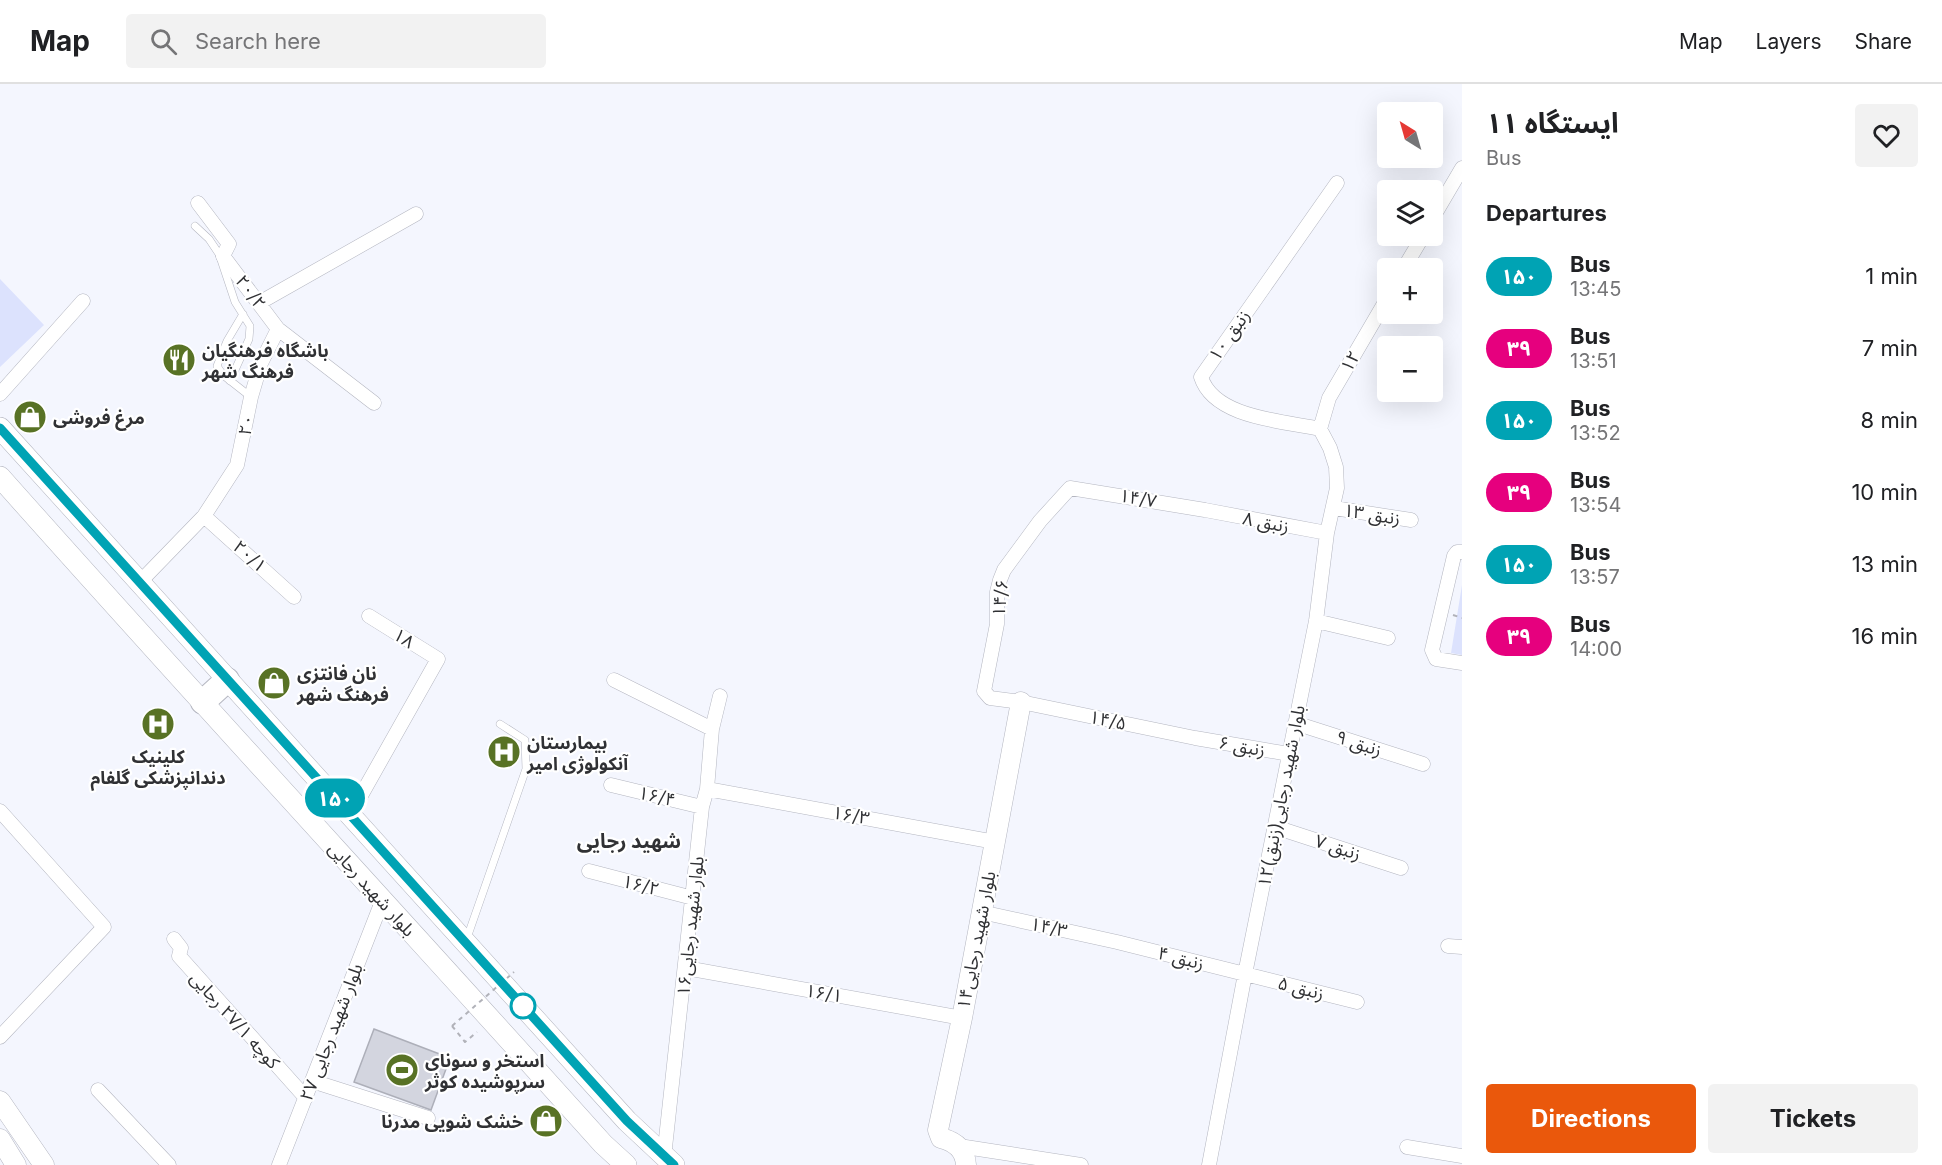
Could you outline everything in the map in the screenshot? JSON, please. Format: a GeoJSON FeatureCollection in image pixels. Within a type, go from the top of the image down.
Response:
{"type":"FeatureCollection","features":[{"type":"Feature","properties":{"kind":"highway"},"geometry":{"type":"LineString","coordinates":[[203,702],[227,680]]}},
{"type":"Feature","properties":{"kind":"main road","name":"بلوار شهید رجایی"},"geometry":{"type":"LineString","coordinates":[[0,428],[627,1121],[669,1161]]}},
{"type":"Feature","properties":{"kind":"main road","name":"بلوار شهید رجایی"},"geometry":{"type":"LineString","coordinates":[[0,477],[603,1144],[626,1165]]}},
{"type":"Feature","properties":{"kind":"street"},"geometry":{"type":"LineString","coordinates":[[1443,200],[1462,168]]}},
{"type":"Feature","properties":{"kind":"street","name":"زنبق ۱۰"},"geometry":{"type":"LineString","coordinates":[[1320,429],[1236,410],[1211,395],[1204,387],[1201,377],[1337,183]]}},
{"type":"Feature","properties":{"kind":"street","name":"۲۰/۲"},"geometry":{"type":"LineString","coordinates":[[198,203],[229,244],[223,256],[278,330],[374,403]]}},
{"type":"Feature","properties":{"kind":"street"},"geometry":{"type":"LineString","coordinates":[[259,303],[416,214]]}},
{"type":"Feature","properties":{"kind":"street"},"geometry":{"type":"LineString","coordinates":[[0,394],[83,301]]}},
{"type":"Feature","properties":{"kind":"street","name":"۱۲"},"geometry":{"type":"LineString","coordinates":[[1320,429],[1329,398],[1377,316]]}},
{"type":"Feature","properties":{"kind":"street","name":"۲۰"},"geometry":{"type":"LineString","coordinates":[[139,583],[204,516],[237,465],[251,397],[261,363],[278,330]]}},
{"type":"Feature","properties":{"kind":"street","name":"۱۲بلوار شهید رجایی(زنبق)"},"geometry":{"type":"LineString","coordinates":[[1209,1165],[1316,621],[1327,534],[1334,508],[1338,478],[1330,448],[1320,429]]}},
{"type":"Feature","properties":{"kind":"street","name":"۱۴/۷"},"geometry":{"type":"LineString","coordinates":[[1070,488],[1205,510]]}},
{"type":"Feature","properties":{"kind":"street","name":"۱۴/۶"},"geometry":{"type":"LineString","coordinates":[[1021,702],[990,698],[984,691],[997,624],[999,580],[1040,521],[1070,488]]}},
{"type":"Feature","properties":{"kind":"street","name":"زنبق ۱۳"},"geometry":{"type":"LineString","coordinates":[[1334,508],[1412,520]]}},
{"type":"Feature","properties":{"kind":"street","name":"زنبق ۸"},"geometry":{"type":"LineString","coordinates":[[1205,510],[1327,534]]}},
{"type":"Feature","properties":{"kind":"street","name":"۲۰/۱"},"geometry":{"type":"LineString","coordinates":[[204,516],[294,597]]}},
{"type":"Feature","properties":{"kind":"street"},"geometry":{"type":"LineString","coordinates":[[1462,552],[1454,555],[1432,650],[1436,659],[1462,663]]}},
{"type":"Feature","properties":{"kind":"street","name":"۱۸"},"geometry":{"type":"LineString","coordinates":[[350,815],[438,659],[369,616]]}},
{"type":"Feature","properties":{"kind":"street"},"geometry":{"type":"LineString","coordinates":[[1316,621],[1388,638]]}},
{"type":"Feature","properties":{"kind":"street"},"geometry":{"type":"LineString","coordinates":[[614,680],[712,729]]}},
{"type":"Feature","properties":{"kind":"street","name":"بلوار شهید رجایی۱۶"},"geometry":{"type":"LineString","coordinates":[[669,1161],[702,807],[707,789],[712,729],[720,696]]}},
{"type":"Feature","properties":{"kind":"street","name":"۱۴/۵"},"geometry":{"type":"LineString","coordinates":[[1021,702],[1195,738]]}},
{"type":"Feature","properties":{"kind":"street","name":"بلوار شهید رجایی۱۴"},"geometry":{"type":"LineString","coordinates":[[966,1165],[965,1157],[959,1146],[942,1138],[938,1130],[962,1018],[1021,702]]}},
{"type":"Feature","properties":{"kind":"street","name":"زنبق ۹"},"geometry":{"type":"LineString","coordinates":[[1296,723],[1423,764]]}},
{"type":"Feature","properties":{"kind":"street","name":"زنبق ۶"},"geometry":{"type":"LineString","coordinates":[[1195,738],[1289,754]]}},
{"type":"Feature","properties":{"kind":"street","name":"۱۶/۴"},"geometry":{"type":"LineString","coordinates":[[611,785],[702,807]]}},
{"type":"Feature","properties":{"kind":"street","name":"۱۶/۳"},"geometry":{"type":"LineString","coordinates":[[707,789],[995,842]]}},
{"type":"Feature","properties":{"kind":"street"},"geometry":{"type":"LineString","coordinates":[[0,810],[104,927],[0,1037]]}},
{"type":"Feature","properties":{"kind":"street","name":"زنبق ۷"},"geometry":{"type":"LineString","coordinates":[[1275,827],[1401,868]]}},
{"type":"Feature","properties":{"kind":"street","name":"۱۶/۲"},"geometry":{"type":"LineString","coordinates":[[589,871],[693,898]]}},
{"type":"Feature","properties":{"kind":"street","name":"۲۷ بلوار شهید رجایی"},"geometry":{"type":"LineString","coordinates":[[279,1165],[383,899]]}},
{"type":"Feature","properties":{"kind":"street","name":"۱۴/۳"},"geometry":{"type":"LineString","coordinates":[[981,912],[1117,942]]}},
{"type":"Feature","properties":{"kind":"street","name":"کوچه ۲۷/۱ رجایی"},"geometry":{"type":"LineString","coordinates":[[174,939],[181,948],[179,956],[306,1098]]}},
{"type":"Feature","properties":{"kind":"street","name":"زنبق ۴"},"geometry":{"type":"LineString","coordinates":[[1117,942],[1245,974]]}},
{"type":"Feature","properties":{"kind":"street","name":"۱۶/۱"},"geometry":{"type":"LineString","coordinates":[[686,968],[962,1018]]}},
{"type":"Feature","properties":{"kind":"street","name":"زنبق ۵"},"geometry":{"type":"LineString","coordinates":[[1245,974],[1357,1002]]}},
{"type":"Feature","properties":{"kind":"street"},"geometry":{"type":"LineString","coordinates":[[312,1081],[428,1118]]}},
{"type":"Feature","properties":{"kind":"street"},"geometry":{"type":"LineString","coordinates":[[99,1090],[169,1165]]}},
{"type":"Feature","properties":{"kind":"street"},"geometry":{"type":"LineString","coordinates":[[3,1112],[44,1165]]}},
{"type":"Feature","properties":{"kind":"street"},"geometry":{"type":"LineString","coordinates":[[0,1139],[16,1165]]}},
{"type":"Feature","properties":{"kind":"street"},"geometry":{"type":"LineString","coordinates":[[959,1146],[1081,1165]]}},
{"type":"Feature","properties":{"kind":"street"},"geometry":{"type":"LineString","coordinates":[[1407,1147],[1462,1156]]}},
{"type":"Feature","properties":{"kind":"lane"},"geometry":{"type":"LineString","coordinates":[[195,226],[209,239],[219,254],[235,302],[250,326],[251,331],[244,352],[230,381]]}},
{"type":"Feature","properties":{"kind":"lane"},"geometry":{"type":"LineString","coordinates":[[243,314],[218,361],[219,369],[251,397]]}},
{"type":"Feature","properties":{"kind":"lane"},"geometry":{"type":"LineString","coordinates":[[466,942],[526,769],[525,740],[500,724]]}},
{"type":"Feature","properties":{"kind":"path"},"geometry":{"type":"LineString","coordinates":[[465,1042],[453,1026],[514,972]]}},
{"type":"Feature","properties":{"kind":"shaded area"},"geometry":{"type":"Polygon","coordinates":[[[0,279],[44,325],[0,367],[0,279]]]}},
{"type":"Feature","properties":{"kind":"shaded area"},"geometry":{"type":"Polygon","coordinates":[[[1462,585],[1462,655],[1451,653],[1462,585]]]}},
{"type":"Feature","properties":{"kind":"building","name":"استخر و سونای سرپوشیده کوثر"},"geometry":{"type":"Polygon","coordinates":[[[374,1029],[450,1058],[431,1110],[354,1082],[374,1029]]]}},
{"type":"Feature","properties":{"kind":"bus line","name":"۱۵۰"},"geometry":{"type":"LineString","coordinates":[[0,428],[627,1121],[674,1165]]}},
{"type":"Feature","properties":{"kind":"place","name":"باشگاه فرهنگیان فرهنگ شهر"},"geometry":{"type":"Point","coordinates":[179,360]}},
{"type":"Feature","properties":{"kind":"place","name":"مرغ فروشی"},"geometry":{"type":"Point","coordinates":[30,417]}},
{"type":"Feature","properties":{"kind":"place","name":"نان فانتزی فرهنگ شهر"},"geometry":{"type":"Point","coordinates":[274,683]}},
{"type":"Feature","properties":{"kind":"place","name":"کلینیک دندانپزشکی گلفام"},"geometry":{"type":"Point","coordinates":[158,724]}},
{"type":"Feature","properties":{"kind":"place","name":"بیمارستان آنکولوژی امیر"},"geometry":{"type":"Point","coordinates":[504,752]}},
{"type":"Feature","properties":{"kind":"place","name":"استخر و سونای سرپوشیده کوثر"},"geometry":{"type":"Point","coordinates":[402,1070]}},
{"type":"Feature","properties":{"kind":"place","name":"خشک شویی مدرنا"},"geometry":{"type":"Point","coordinates":[546,1121]}},
{"type":"Feature","properties":{"kind":"district","name":"شهید رجایی"},"geometry":{"type":"Point","coordinates":[629,841]}}]}
